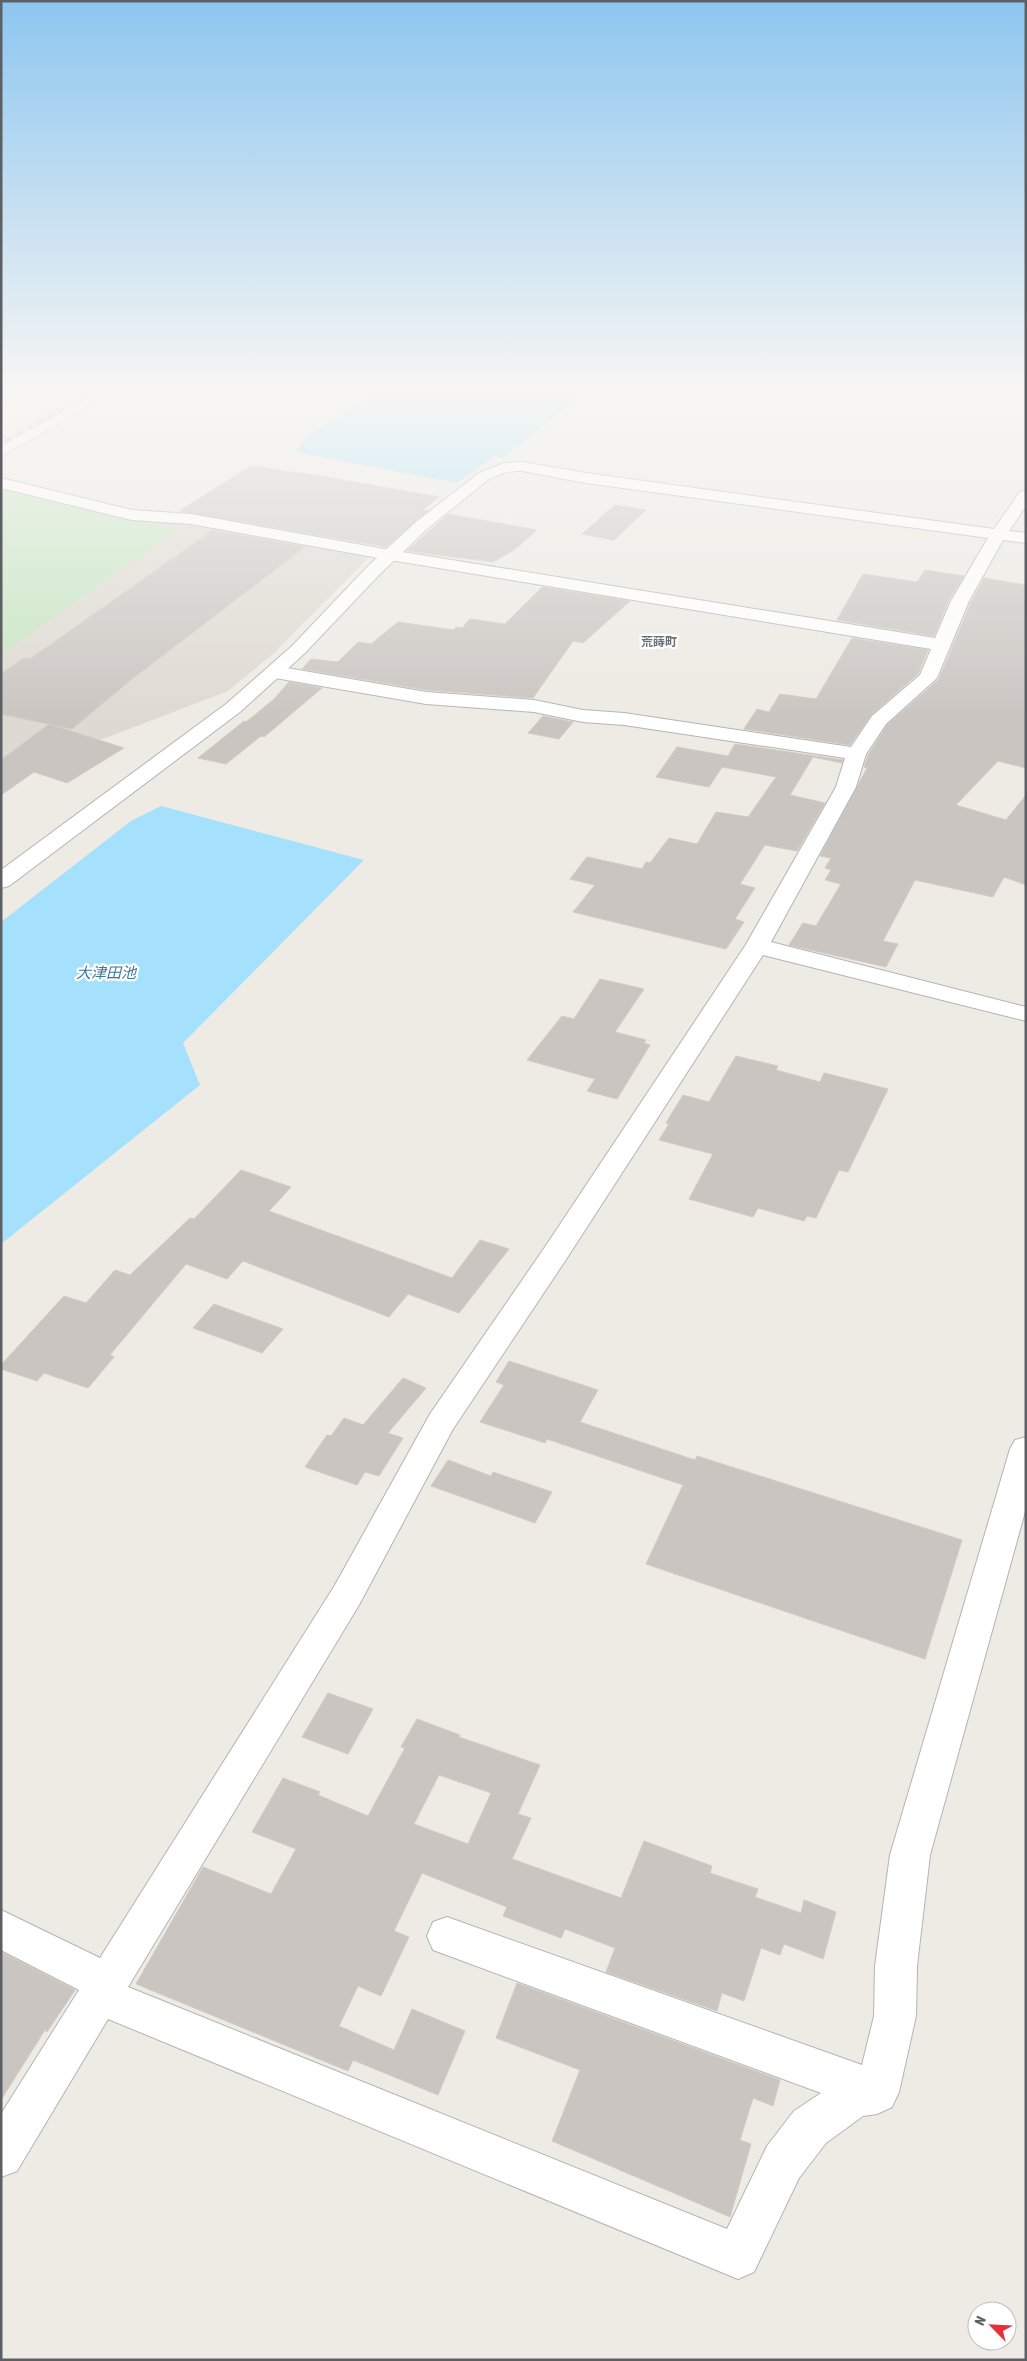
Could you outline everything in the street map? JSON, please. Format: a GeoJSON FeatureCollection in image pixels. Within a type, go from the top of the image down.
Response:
{"type":"FeatureCollection","features":[{"type":"Feature","properties":{"kind":"street"},"geometry":{"type":"LineString","coordinates":[[80,502],[132,515],[191,519],[390,555],[943,645]]}},
{"type":"Feature","properties":{"kind":"street"},"geometry":{"type":"LineString","coordinates":[[1,882],[187,745],[275,672],[390,555],[422,525],[451,502]]}},
{"type":"Feature","properties":{"kind":"street"},"geometry":{"type":"LineString","coordinates":[[764,502],[1026,538]]}},
{"type":"Feature","properties":{"kind":"street"},"geometry":{"type":"LineString","coordinates":[[1,2155],[348,1595],[441,1422],[557,1251],[757,946],[846,786],[856,754],[879,720],[928,678],[960,601],[998,534],[1021,502]]}},
{"type":"Feature","properties":{"kind":"street"},"geometry":{"type":"LineString","coordinates":[[275,672],[426,698],[534,706],[583,716],[633,720],[856,754]]}},
{"type":"Feature","properties":{"kind":"street"},"geometry":{"type":"LineString","coordinates":[[757,946],[1026,1014]]}},
{"type":"Feature","properties":{"kind":"street"},"geometry":{"type":"LineString","coordinates":[[877,2092],[895,2016],[896,1966],[910,1855],[1026,1449]]}},
{"type":"Feature","properties":{"kind":"street"},"geometry":{"type":"LineString","coordinates":[[1,1929],[103,1989],[738,2256],[783,2162],[810,2127],[854,2096],[877,2092]]}},
{"type":"Feature","properties":{"kind":"street"},"geometry":{"type":"LineString","coordinates":[[447,1936],[877,2092]]}},
{"type":"Feature","properties":{"kind":"shaded area"},"geometry":{"type":"Polygon","coordinates":[[[1,502],[79,502],[372,554],[273,654],[228,691],[103,739],[24,763],[1,766],[1,502]]]}},
{"type":"Feature","properties":{"kind":"green space"},"geometry":{"type":"Polygon","coordinates":[[[1,502],[57,502],[179,529],[1,654],[1,502]]]}},
{"type":"Feature","properties":{"kind":"water","name":"大津田池"},"geometry":{"type":"Polygon","coordinates":[[[161,806],[364,860],[183,1043],[200,1085],[1,1244],[1,922],[131,821],[161,806]]]}},
{"type":"Feature","properties":{"kind":"building"},"geometry":{"type":"Polygon","coordinates":[[[193,502],[433,502],[423,510],[428,511],[386,547],[179,511],[193,502]]]}},
{"type":"Feature","properties":{"kind":"building"},"geometry":{"type":"Polygon","coordinates":[[[615,505],[646,510],[614,540],[582,534],[615,505]]]}},
{"type":"Feature","properties":{"kind":"building"},"geometry":{"type":"Polygon","coordinates":[[[448,514],[537,530],[514,550],[493,562],[407,551],[448,514]]]}},
{"type":"Feature","properties":{"kind":"building"},"geometry":{"type":"Polygon","coordinates":[[[213,530],[305,547],[132,679],[72,729],[1,714],[1,674],[24,658],[30,659],[213,530]]]}},
{"type":"Feature","properties":{"kind":"building"},"geometry":{"type":"Polygon","coordinates":[[[925,570],[964,576],[949,600],[934,636],[837,620],[863,574],[917,582],[925,570]]]}},
{"type":"Feature","properties":{"kind":"building"},"geometry":{"type":"Polygon","coordinates":[[[984,578],[1026,585],[1026,768],[998,761],[956,805],[1006,820],[1026,795],[1026,885],[1004,877],[993,897],[915,880],[883,941],[898,944],[886,967],[789,945],[803,923],[816,926],[841,884],[825,880],[831,870],[825,868],[831,858],[820,856],[867,768],[864,767],[868,755],[887,725],[939,679],[971,602],[984,578]]]}},
{"type":"Feature","properties":{"kind":"building"},"geometry":{"type":"Polygon","coordinates":[[[542,587],[630,601],[583,643],[573,641],[533,698],[426,690],[302,669],[311,659],[338,662],[358,642],[371,644],[398,622],[454,630],[456,627],[462,628],[470,619],[505,624],[542,587]]]}},
{"type":"Feature","properties":{"kind":"building"},"geometry":{"type":"Polygon","coordinates":[[[852,638],[928,650],[918,674],[871,715],[850,745],[744,729],[757,709],[769,712],[780,694],[816,699],[852,638]]]}},
{"type":"Feature","properties":{"kind":"building"},"geometry":{"type":"Polygon","coordinates":[[[289,682],[322,688],[264,737],[261,736],[226,764],[198,758],[274,699],[289,682]]]}},
{"type":"Feature","properties":{"kind":"building"},"geometry":{"type":"Polygon","coordinates":[[[543,716],[573,722],[559,739],[528,733],[543,716]]]}},
{"type":"Feature","properties":{"kind":"building"},"geometry":{"type":"Polygon","coordinates":[[[49,724],[124,748],[67,783],[34,772],[1,795],[1,760],[49,724]]]}},
{"type":"Feature","properties":{"kind":"building"},"geometry":{"type":"Polygon","coordinates":[[[735,744],[843,760],[842,763],[813,757],[790,795],[825,803],[797,851],[765,845],[740,884],[755,888],[735,919],[744,922],[726,949],[573,912],[595,885],[570,879],[587,857],[642,869],[646,862],[650,863],[669,838],[697,844],[716,812],[748,817],[776,777],[722,767],[709,787],[656,777],[677,747],[728,756],[735,744]]]}},
{"type":"Feature","properties":{"kind":"building"},"geometry":{"type":"Polygon","coordinates":[[[600,979],[644,989],[615,1032],[646,1040],[644,1043],[650,1045],[617,1099],[587,1091],[595,1079],[527,1060],[562,1016],[574,1019],[600,979]]]}},
{"type":"Feature","properties":{"kind":"building"},"geometry":{"type":"Polygon","coordinates":[[[736,1056],[778,1066],[776,1070],[820,1082],[824,1073],[888,1089],[848,1172],[839,1170],[816,1218],[807,1216],[804,1221],[758,1208],[753,1217],[689,1199],[713,1154],[659,1140],[669,1124],[666,1123],[683,1095],[709,1102],[736,1056]]]}},
{"type":"Feature","properties":{"kind":"building"},"geometry":{"type":"Polygon","coordinates":[[[241,1170],[291,1187],[269,1211],[452,1278],[480,1240],[509,1249],[459,1313],[408,1294],[389,1317],[243,1261],[227,1279],[186,1264],[110,1355],[114,1357],[88,1388],[44,1373],[37,1381],[1,1369],[1,1365],[64,1296],[86,1303],[115,1270],[130,1275],[190,1218],[194,1219],[241,1170]]]}},
{"type":"Feature","properties":{"kind":"building"},"geometry":{"type":"Polygon","coordinates":[[[214,1304],[283,1329],[262,1353],[193,1328],[214,1304]]]}},
{"type":"Feature","properties":{"kind":"building"},"geometry":{"type":"Polygon","coordinates":[[[509,1361],[598,1390],[580,1422],[695,1460],[697,1456],[962,1540],[925,1659],[646,1564],[683,1485],[547,1439],[545,1443],[480,1422],[504,1385],[496,1382],[509,1361]]]}},
{"type":"Feature","properties":{"kind":"building"},"geometry":{"type":"Polygon","coordinates":[[[403,1378],[426,1388],[388,1433],[403,1438],[379,1476],[365,1472],[357,1485],[305,1467],[327,1435],[331,1436],[344,1418],[363,1425],[403,1378]]]}},
{"type":"Feature","properties":{"kind":"building"},"geometry":{"type":"Polygon","coordinates":[[[448,1460],[491,1476],[493,1472],[552,1492],[535,1523],[431,1486],[448,1460]]]}},
{"type":"Feature","properties":{"kind":"building"},"geometry":{"type":"Polygon","coordinates":[[[328,1693],[373,1709],[348,1754],[302,1737],[328,1693]]]}},
{"type":"Feature","properties":{"kind":"building"},"geometry":{"type":"Polygon","coordinates":[[[417,1719],[460,1735],[459,1737],[540,1765],[518,1814],[531,1818],[512,1859],[621,1898],[644,1841],[712,1866],[710,1873],[758,1889],[755,1897],[801,1913],[804,1900],[836,1912],[823,1959],[784,1944],[780,1955],[761,1948],[744,2001],[722,1993],[717,2011],[606,1972],[615,1948],[565,1929],[561,1938],[503,1916],[507,1907],[422,1873],[394,1931],[409,1937],[381,1996],[358,1986],[339,2026],[394,2050],[412,2009],[465,2031],[438,2095],[353,2060],[348,2071],[136,1984],[203,1867],[271,1894],[296,1849],[252,1832],[283,1778],[320,1792],[318,1795],[368,1816],[405,1748],[401,1747],[417,1719]],[[439,1775],[414,1824],[468,1844],[491,1793],[439,1775]]]}},
{"type":"Feature","properties":{"kind":"building"},"geometry":{"type":"Polygon","coordinates":[[[1,1952],[75,1990],[47,2032],[45,2030],[1,2100],[1,1952]]]}},
{"type":"Feature","properties":{"kind":"building"},"geometry":{"type":"Polygon","coordinates":[[[517,1983],[780,2080],[773,2106],[753,2098],[740,2140],[751,2144],[730,2217],[552,2141],[580,2070],[496,2038],[517,1983]]]}},
{"type":"Feature","properties":{"kind":"district","name":"荒蒔町"},"geometry":{"type":"Point","coordinates":[659,642]}}]}
